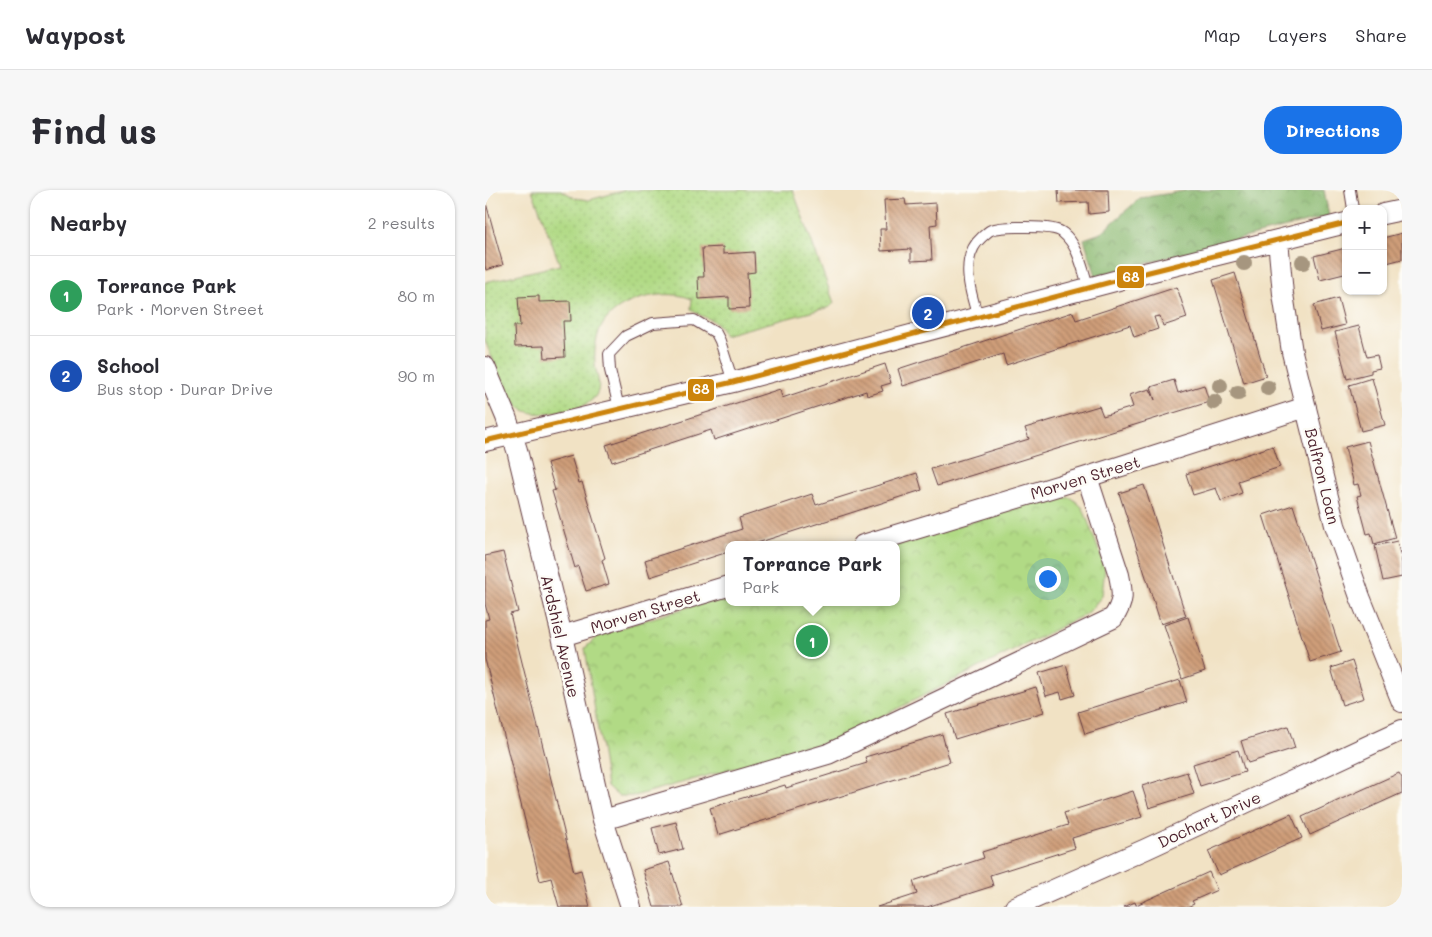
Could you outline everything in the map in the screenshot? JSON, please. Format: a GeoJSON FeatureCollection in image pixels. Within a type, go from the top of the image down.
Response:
{"type":"FeatureCollection","features":[{"type":"Feature","properties":{"kind":"street"},"geometry":{"type":"LineString","coordinates":[[1387,213],[1402,210]]}},
{"type":"Feature","properties":{"kind":"street"},"geometry":{"type":"LineString","coordinates":[[485,441],[733,382],[1089,288],[1342,224]]}},
{"type":"Feature","properties":{"kind":"street","name":"Balfron Loan"},"geometry":{"type":"LineString","coordinates":[[1278,240],[1283,294],[1292,352],[1335,525],[1360,597],[1402,702]]}},
{"type":"Feature","properties":{"kind":"street","name":"Ardshiel Avenue"},"geometry":{"type":"LineString","coordinates":[[485,367],[506,417],[517,450],[562,636],[603,820],[631,907]]}},
{"type":"Feature","properties":{"kind":"street","name":"Morven Street"},"geometry":{"type":"LineString","coordinates":[[876,541],[1087,477],[1305,407]]}},
{"type":"Feature","properties":{"kind":"street"},"geometry":{"type":"LineString","coordinates":[[603,820],[829,754],[1113,618],[1121,607],[1123,592],[1087,477]]}},
{"type":"Feature","properties":{"kind":"street","name":"Morven Street"},"geometry":{"type":"LineString","coordinates":[[562,636],[725,587]]}},
{"type":"Feature","properties":{"kind":"street","name":"Dochart Drive"},"geometry":{"type":"LineString","coordinates":[[1015,907],[1155,845],[1402,730]]}},
{"type":"Feature","properties":{"kind":"lane"},"geometry":{"type":"LineString","coordinates":[[1350,190],[1352,205]]}},
{"type":"Feature","properties":{"kind":"lane"},"geometry":{"type":"LineString","coordinates":[[978,317],[971,294],[968,273],[971,255],[978,241],[991,230],[1030,227],[1062,232],[1075,246],[1089,288]]}},
{"type":"Feature","properties":{"kind":"lane"},"geometry":{"type":"LineString","coordinates":[[619,408],[610,370],[609,354],[626,336],[653,323],[693,320],[716,333],[733,382]]}},
{"type":"Feature","properties":{"kind":"green space"},"geometry":{"type":"Polygon","coordinates":[[[532,190],[561,190],[575,198],[589,200],[626,190],[793,190],[834,303],[830,307],[724,335],[713,321],[691,309],[692,299],[679,295],[664,295],[636,300],[616,310],[609,316],[599,332],[596,342],[595,364],[599,386],[593,399],[585,405],[575,408],[541,414],[531,413],[522,409],[510,397],[487,346],[485,339],[485,282],[560,265],[532,190]]]}},
{"type":"Feature","properties":{"kind":"green space"},"geometry":{"type":"Polygon","coordinates":[[[1190,190],[1324,190],[1329,216],[1096,276],[1084,239],[1101,233],[1140,198],[1190,190]]]}},
{"type":"Feature","properties":{"kind":"green space"},"geometry":{"type":"Polygon","coordinates":[[[1050,497],[1072,498],[1083,508],[1105,567],[1102,596],[1088,613],[835,740],[634,796],[618,796],[607,786],[585,648],[600,634],[725,596],[725,606],[900,606],[900,544],[1050,497]]]}},
{"type":"Feature","properties":{"kind":"building"},"geometry":{"type":"Polygon","coordinates":[[[1058,190],[1108,190],[1109,212],[1089,214],[1088,202],[1059,203],[1058,190]]]}},
{"type":"Feature","properties":{"kind":"building"},"geometry":{"type":"Polygon","coordinates":[[[905,199],[906,205],[936,203],[937,224],[930,225],[932,260],[911,261],[911,249],[881,251],[880,229],[886,229],[884,200],[905,199]]]}},
{"type":"Feature","properties":{"kind":"building"},"geometry":{"type":"Polygon","coordinates":[[[486,203],[503,265],[486,270],[485,266],[486,203]]]}},
{"type":"Feature","properties":{"kind":"building"},"geometry":{"type":"Polygon","coordinates":[[[1402,233],[1402,259],[1387,263],[1387,237],[1402,233]]]}},
{"type":"Feature","properties":{"kind":"building"},"geometry":{"type":"Polygon","coordinates":[[[723,247],[723,254],[754,252],[755,272],[747,273],[749,308],[729,309],[729,297],[699,299],[698,277],[704,277],[702,248],[723,247]]]}},
{"type":"Feature","properties":{"kind":"building"},"geometry":{"type":"Polygon","coordinates":[[[1342,249],[1342,274],[1320,280],[1314,256],[1342,249]]]}},
{"type":"Feature","properties":{"kind":"building"},"geometry":{"type":"Polygon","coordinates":[[[1235,273],[1266,376],[1244,383],[1213,280],[1235,273]]]}},
{"type":"Feature","properties":{"kind":"building"},"geometry":{"type":"Polygon","coordinates":[[[1177,287],[1187,318],[1163,326],[1160,316],[1154,317],[1158,329],[1134,337],[1130,325],[1006,365],[1003,354],[903,386],[898,369],[1073,312],[1076,320],[1177,287]]]}},
{"type":"Feature","properties":{"kind":"building"},"geometry":{"type":"Polygon","coordinates":[[[539,296],[539,302],[570,301],[571,321],[563,321],[565,357],[545,358],[544,346],[515,347],[514,326],[520,326],[518,297],[539,296]]]}},
{"type":"Feature","properties":{"kind":"building"},"geometry":{"type":"Polygon","coordinates":[[[1338,298],[1345,325],[1321,331],[1314,305],[1338,298]]]}},
{"type":"Feature","properties":{"kind":"building"},"geometry":{"type":"Polygon","coordinates":[[[1359,326],[1367,357],[1377,355],[1380,368],[1371,370],[1371,373],[1347,379],[1335,332],[1359,326]]]}},
{"type":"Feature","properties":{"kind":"building"},"geometry":{"type":"Polygon","coordinates":[[[885,364],[891,383],[881,386],[883,391],[867,396],[866,391],[714,440],[711,430],[612,462],[606,445],[780,389],[782,398],[885,364]]]}},
{"type":"Feature","properties":{"kind":"building"},"geometry":{"type":"Polygon","coordinates":[[[1372,378],[1385,425],[1361,431],[1349,385],[1372,378]]]}},
{"type":"Feature","properties":{"kind":"building"},"geometry":{"type":"Polygon","coordinates":[[[1174,380],[1178,393],[1204,385],[1209,402],[937,486],[931,469],[1029,439],[1025,428],[1099,406],[1103,416],[1133,407],[1129,395],[1150,389],[1155,400],[1151,387],[1174,380]]]}},
{"type":"Feature","properties":{"kind":"building"},"geometry":{"type":"Polygon","coordinates":[[[1368,441],[1395,538],[1374,544],[1371,533],[1367,534],[1357,496],[1361,495],[1358,484],[1354,485],[1345,447],[1368,441]]]}},
{"type":"Feature","properties":{"kind":"building"},"geometry":{"type":"Polygon","coordinates":[[[1273,446],[1280,467],[1238,481],[1242,493],[1221,501],[1216,488],[1193,495],[1186,474],[1273,446]]]}},
{"type":"Feature","properties":{"kind":"building"},"geometry":{"type":"Polygon","coordinates":[[[571,456],[579,483],[582,482],[605,558],[602,560],[609,584],[586,591],[578,566],[575,568],[552,491],[555,490],[547,463],[571,456]]]}},
{"type":"Feature","properties":{"kind":"building"},"geometry":{"type":"Polygon","coordinates":[[[917,473],[922,490],[763,541],[725,541],[725,553],[650,577],[645,560],[742,529],[739,518],[812,494],[816,505],[917,473]]]}},
{"type":"Feature","properties":{"kind":"building"},"geometry":{"type":"Polygon","coordinates":[[[1144,485],[1186,616],[1161,624],[1119,493],[1144,485]]]}},
{"type":"Feature","properties":{"kind":"building"},"geometry":{"type":"Polygon","coordinates":[[[1293,505],[1341,652],[1310,662],[1263,515],[1293,505]]]}},
{"type":"Feature","properties":{"kind":"building"},"geometry":{"type":"Polygon","coordinates":[[[1397,541],[1402,563],[1402,577],[1383,581],[1375,546],[1397,541]]]}},
{"type":"Feature","properties":{"kind":"building"},"geometry":{"type":"Polygon","coordinates":[[[503,552],[518,612],[510,614],[574,872],[581,870],[590,907],[559,907],[551,878],[540,881],[485,659],[485,620],[489,619],[485,604],[485,556],[503,552]]]}},
{"type":"Feature","properties":{"kind":"building"},"geometry":{"type":"Polygon","coordinates":[[[1188,617],[1205,671],[1182,679],[1164,625],[1188,617]]]}},
{"type":"Feature","properties":{"kind":"building"},"geometry":{"type":"Polygon","coordinates":[[[1352,661],[1364,698],[1342,705],[1331,668],[1352,661]]]}},
{"type":"Feature","properties":{"kind":"building"},"geometry":{"type":"Polygon","coordinates":[[[1066,665],[1075,695],[1062,699],[1060,692],[1046,696],[1039,673],[1066,665]]]}},
{"type":"Feature","properties":{"kind":"building"},"geometry":{"type":"Polygon","coordinates":[[[1180,680],[1187,702],[1085,734],[1078,712],[1180,680]]]}},
{"type":"Feature","properties":{"kind":"building"},"geometry":{"type":"Polygon","coordinates":[[[1036,687],[1044,712],[955,739],[947,714],[1036,687]]]}},
{"type":"Feature","properties":{"kind":"building"},"geometry":{"type":"Polygon","coordinates":[[[1288,726],[1295,748],[1248,763],[1241,741],[1288,726]]]}},
{"type":"Feature","properties":{"kind":"building"},"geometry":{"type":"Polygon","coordinates":[[[942,734],[950,762],[718,835],[710,808],[785,785],[786,788],[867,763],[865,757],[942,734]]]}},
{"type":"Feature","properties":{"kind":"building"},"geometry":{"type":"Polygon","coordinates":[[[1238,750],[1245,772],[1200,786],[1193,764],[1238,750]]]}},
{"type":"Feature","properties":{"kind":"building"},"geometry":{"type":"Polygon","coordinates":[[[1187,772],[1194,794],[1149,808],[1142,786],[1187,772]]]}},
{"type":"Feature","properties":{"kind":"building"},"geometry":{"type":"Polygon","coordinates":[[[1399,773],[1402,778],[1402,793],[1310,835],[1302,817],[1399,773]]]}},
{"type":"Feature","properties":{"kind":"building"},"geometry":{"type":"Polygon","coordinates":[[[1133,791],[1142,817],[1072,838],[1075,848],[990,875],[993,886],[927,907],[877,907],[917,894],[913,881],[984,858],[982,852],[1068,825],[1064,813],[1133,791]]]}},
{"type":"Feature","properties":{"kind":"building"},"geometry":{"type":"Polygon","coordinates":[[[1291,814],[1302,838],[1219,875],[1208,851],[1291,814]]]}},
{"type":"Feature","properties":{"kind":"building"},"geometry":{"type":"Polygon","coordinates":[[[676,822],[683,849],[659,855],[652,828],[676,822]]]}},
{"type":"Feature","properties":{"kind":"building"},"geometry":{"type":"Polygon","coordinates":[[[669,862],[683,907],[654,907],[643,870],[669,862]]]}},
{"type":"Feature","properties":{"kind":"building"},"geometry":{"type":"Polygon","coordinates":[[[1209,872],[1217,890],[1192,901],[1194,904],[1187,907],[1124,907],[1135,902],[1136,905],[1209,872]]]}},
{"type":"Feature","properties":{"kind":"transit line","name":"68"},"geometry":{"type":"LineString","coordinates":[[485,441],[733,382],[1145,273],[1342,224]]}},
{"type":"Feature","properties":{"kind":"place","name":"School"},"geometry":{"type":"Point","coordinates":[928,313]}},
{"type":"Feature","properties":{"kind":"place","name":"Torrance Park"},"geometry":{"type":"Point","coordinates":[812,641]}}]}
